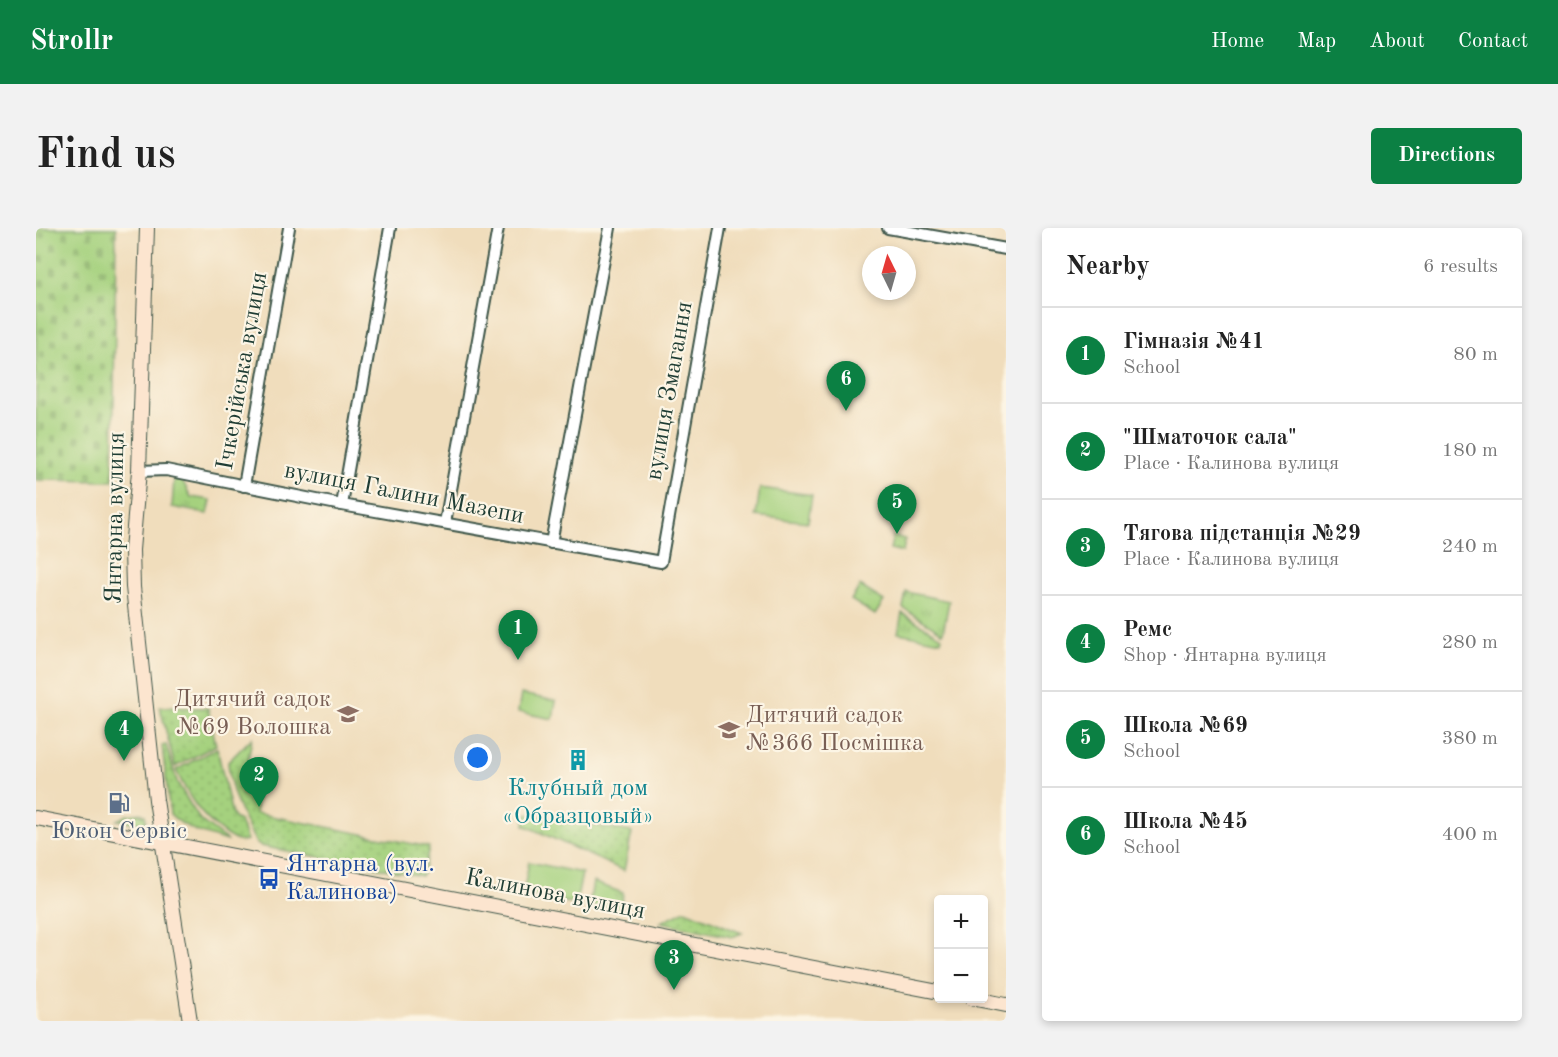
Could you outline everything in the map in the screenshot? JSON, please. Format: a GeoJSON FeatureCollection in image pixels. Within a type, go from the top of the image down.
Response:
{"type":"FeatureCollection","features":[{"type":"Feature","properties":{"kind":"main road","name":"Янтарна вулиця"},"geometry":{"type":"LineString","coordinates":[[147,228],[139,471],[132,550],[133,587],[162,843],[190,1021]]}},
{"type":"Feature","properties":{"kind":"main road","name":"Калинова вулиця"},"geometry":{"type":"LineString","coordinates":[[36,818],[934,991]]}},
{"type":"Feature","properties":{"kind":"main road"},"geometry":{"type":"LineString","coordinates":[[988,1002],[1006,1005]]}},
{"type":"Feature","properties":{"kind":"street","name":"Ічкерійська вулиця"},"geometry":{"type":"LineString","coordinates":[[244,486],[289,228]]}},
{"type":"Feature","properties":{"kind":"street"},"geometry":{"type":"LineString","coordinates":[[342,505],[390,228]]}},
{"type":"Feature","properties":{"kind":"street"},"geometry":{"type":"LineString","coordinates":[[446,523],[498,228]]}},
{"type":"Feature","properties":{"kind":"street"},"geometry":{"type":"LineString","coordinates":[[551,543],[610,228]]}},
{"type":"Feature","properties":{"kind":"street","name":"вулиця Змагання"},"geometry":{"type":"LineString","coordinates":[[661,562],[720,228]]}},
{"type":"Feature","properties":{"kind":"street"},"geometry":{"type":"LineString","coordinates":[[888,228],[1006,249]]}},
{"type":"Feature","properties":{"kind":"street"},"geometry":{"type":"LineString","coordinates":[[955,240],[957,228]]}},
{"type":"Feature","properties":{"kind":"street","name":"вулиця Галини Мазепи"},"geometry":{"type":"LineString","coordinates":[[139,471],[166,470],[342,505],[661,562]]}},
{"type":"Feature","properties":{"kind":"green space"},"geometry":{"type":"Polygon","coordinates":[[[36,228],[116,228],[113,481],[36,480],[36,228]]]}},
{"type":"Feature","properties":{"kind":"green space"},"geometry":{"type":"Polygon","coordinates":[[[174,479],[182,480],[191,497],[211,500],[208,514],[172,507],[174,479]]]}},
{"type":"Feature","properties":{"kind":"green space"},"geometry":{"type":"Polygon","coordinates":[[[760,488],[812,495],[808,522],[756,516],[760,488]]]}},
{"type":"Feature","properties":{"kind":"green space"},"geometry":{"type":"Polygon","coordinates":[[[893,536],[905,539],[903,552],[890,549],[893,536]]]}},
{"type":"Feature","properties":{"kind":"green space"},"geometry":{"type":"Polygon","coordinates":[[[860,586],[884,601],[875,615],[851,600],[860,586]]]}},
{"type":"Feature","properties":{"kind":"green space"},"geometry":{"type":"Polygon","coordinates":[[[906,592],[949,601],[943,633],[903,608],[906,592]]]}},
{"type":"Feature","properties":{"kind":"green space"},"geometry":{"type":"Polygon","coordinates":[[[902,613],[942,637],[941,641],[898,633],[902,613]]]}},
{"type":"Feature","properties":{"kind":"green space"},"geometry":{"type":"Polygon","coordinates":[[[521,694],[556,701],[553,719],[518,712],[521,694]]]}},
{"type":"Feature","properties":{"kind":"green space"},"geometry":{"type":"Polygon","coordinates":[[[160,707],[208,708],[216,745],[175,767],[160,707]]]}},
{"type":"Feature","properties":{"kind":"green space"},"geometry":{"type":"Polygon","coordinates":[[[252,738],[242,794],[258,797],[255,813],[429,847],[423,874],[421,876],[260,846],[256,843],[234,794],[228,762],[252,738]]]}},
{"type":"Feature","properties":{"kind":"green space"},"geometry":{"type":"Polygon","coordinates":[[[162,745],[166,745],[177,782],[200,820],[228,841],[190,828],[170,814],[162,745]]]}},
{"type":"Feature","properties":{"kind":"green space"},"geometry":{"type":"Polygon","coordinates":[[[217,748],[232,815],[240,821],[247,840],[244,841],[238,841],[225,834],[202,813],[176,770],[217,748]]]}},
{"type":"Feature","properties":{"kind":"green space"},"geometry":{"type":"Polygon","coordinates":[[[142,813],[145,815],[144,824],[117,820],[127,815],[142,813]]]}},
{"type":"Feature","properties":{"kind":"green space"},"geometry":{"type":"Polygon","coordinates":[[[526,814],[632,832],[624,871],[524,825],[526,814]]]}},
{"type":"Feature","properties":{"kind":"green space"},"geometry":{"type":"Polygon","coordinates":[[[529,862],[582,873],[576,904],[523,894],[529,862]]]}},
{"type":"Feature","properties":{"kind":"green space"},"geometry":{"type":"Polygon","coordinates":[[[593,882],[623,893],[621,910],[589,905],[593,882]]]}},
{"type":"Feature","properties":{"kind":"green space"},"geometry":{"type":"Polygon","coordinates":[[[685,910],[742,933],[732,937],[661,922],[685,910]]]}},
{"type":"Feature","properties":{"kind":"place","name":"Школа №45"},"geometry":{"type":"Point","coordinates":[846,411]}},
{"type":"Feature","properties":{"kind":"place","name":"Школа №69"},"geometry":{"type":"Point","coordinates":[897,534]}},
{"type":"Feature","properties":{"kind":"place","name":"Гімназія №41"},"geometry":{"type":"Point","coordinates":[518,660]}},
{"type":"Feature","properties":{"kind":"place","name":"Дитячий садок №69 Волошка"},"geometry":{"type":"Point","coordinates":[348,714]}},
{"type":"Feature","properties":{"kind":"place","name":"Дитячий садок №366 Посмішка"},"geometry":{"type":"Point","coordinates":[729,730]}},
{"type":"Feature","properties":{"kind":"place","name":"Клубный дом «Образцовый»"},"geometry":{"type":"Point","coordinates":[578,760]}},
{"type":"Feature","properties":{"kind":"place","name":"Ремс"},"geometry":{"type":"Point","coordinates":[124,761]}},
{"type":"Feature","properties":{"kind":"place","name":"Юкон Сервіс"},"geometry":{"type":"Point","coordinates":[119,803]}},
{"type":"Feature","properties":{"kind":"place","name":"\"Шматочок сала\""},"geometry":{"type":"Point","coordinates":[259,807]}},
{"type":"Feature","properties":{"kind":"place","name":"Янтарна (вул. Калинова)"},"geometry":{"type":"Point","coordinates":[269,879]}},
{"type":"Feature","properties":{"kind":"place","name":"Тягова пiдстанцiя №29"},"geometry":{"type":"Point","coordinates":[674,990]}}]}
